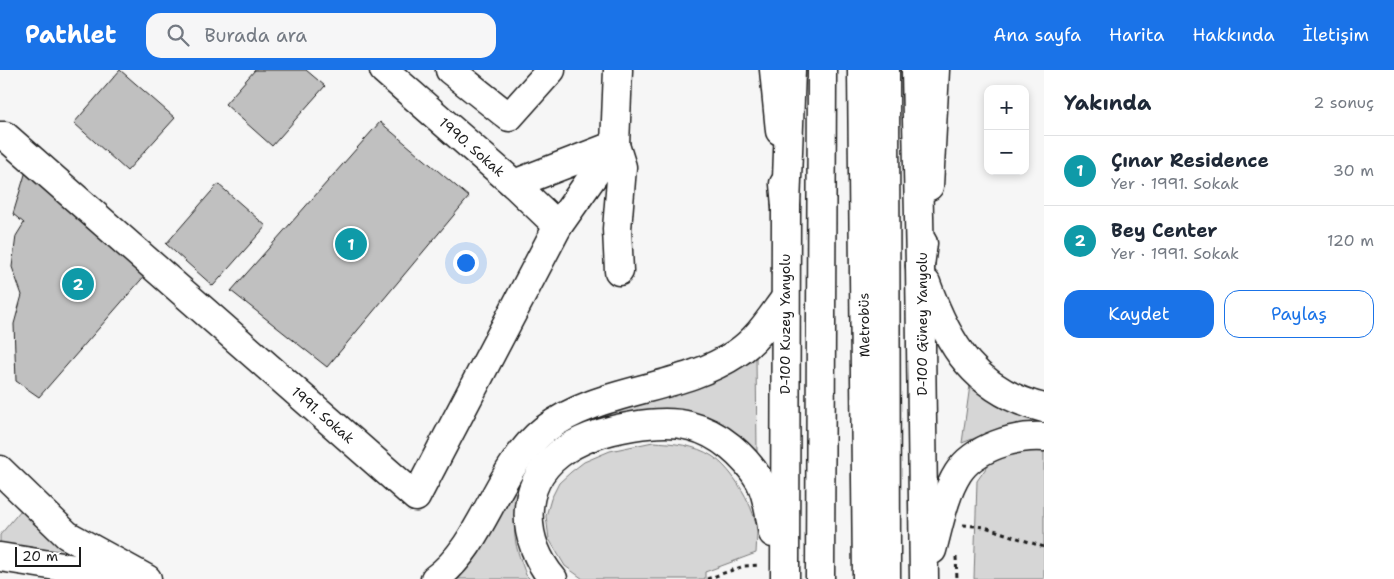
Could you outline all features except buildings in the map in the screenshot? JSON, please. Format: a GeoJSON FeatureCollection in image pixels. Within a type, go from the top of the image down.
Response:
{"type":"FeatureCollection","features":[{"type":"Feature","properties":{"kind":"main road","name":"1990. Sokak"},"geometry":{"type":"LineString","coordinates":[[384,70],[514,184],[558,226]]}},
{"type":"Feature","properties":{"kind":"main road"},"geometry":{"type":"LineString","coordinates":[[450,70],[509,117],[551,70]]}},
{"type":"Feature","properties":{"kind":"main road"},"geometry":{"type":"LineString","coordinates":[[618,70],[615,145],[622,167],[617,229],[619,271]]}},
{"type":"Feature","properties":{"kind":"main road","name":"D-100 Kuzey Yanyolu"},"geometry":{"type":"LineString","coordinates":[[774,70],[786,206],[777,577]]}},
{"type":"Feature","properties":{"kind":"main road"},"geometry":{"type":"LineString","coordinates":[[786,206],[790,70]]}},
{"type":"Feature","properties":{"kind":"main road"},"geometry":{"type":"LineString","coordinates":[[820,579],[822,70]]}},
{"type":"Feature","properties":{"kind":"main road","name":"Metrobüs"},"geometry":{"type":"LineString","coordinates":[[849,70],[849,579]]}},
{"type":"Feature","properties":{"kind":"main road","name":"Metrobüs"},"geometry":{"type":"LineString","coordinates":[[862,70],[867,579]]}},
{"type":"Feature","properties":{"kind":"main road"},"geometry":{"type":"LineString","coordinates":[[885,70],[886,579]]}},
{"type":"Feature","properties":{"kind":"main road"},"geometry":{"type":"LineString","coordinates":[[916,70],[920,266],[937,314],[947,333],[971,368],[990,385],[1011,396],[1044,408]]}},
{"type":"Feature","properties":{"kind":"main road","name":"D-100 Güney Yanyolu"},"geometry":{"type":"LineString","coordinates":[[924,578],[920,266],[929,188],[936,70]]}},
{"type":"Feature","properties":{"kind":"main road","name":"1991. Sokak"},"geometry":{"type":"LineString","coordinates":[[0,136],[5,136],[416,497],[558,226]]}},
{"type":"Feature","properties":{"kind":"main road"},"geometry":{"type":"LineString","coordinates":[[514,184],[615,145]]}},
{"type":"Feature","properties":{"kind":"main road"},"geometry":{"type":"LineString","coordinates":[[558,226],[615,145]]}},
{"type":"Feature","properties":{"kind":"main road"},"geometry":{"type":"LineString","coordinates":[[435,579],[455,560],[527,446],[546,429],[576,412],[602,402],[711,368],[737,353],[753,340],[784,300]]}},
{"type":"Feature","properties":{"kind":"main road"},"geometry":{"type":"LineString","coordinates":[[553,579],[541,565],[532,544],[528,526],[528,509],[534,488],[542,472],[558,455],[591,437],[621,428],[654,423],[689,425],[708,432],[722,440],[750,466],[760,483],[768,503],[775,543],[777,577]]}},
{"type":"Feature","properties":{"kind":"main road"},"geometry":{"type":"LineString","coordinates":[[924,578],[947,496],[959,472],[977,456],[993,447],[1016,440],[1044,437]]}},
{"type":"Feature","properties":{"kind":"main road"},"geometry":{"type":"LineString","coordinates":[[0,470],[66,535],[147,579]]}},
{"type":"Feature","properties":{"kind":"main road"},"geometry":{"type":"LineString","coordinates":[[0,557],[137,579]]}},
{"type":"Feature","properties":{"kind":"path"},"geometry":{"type":"LineString","coordinates":[[956,524],[985,527],[1044,547]]}},
{"type":"Feature","properties":{"kind":"path"},"geometry":{"type":"LineString","coordinates":[[760,560],[760,565]]}},
{"type":"Feature","properties":{"kind":"path"},"geometry":{"type":"LineString","coordinates":[[707,579],[744,566],[760,565],[777,577]]}},
{"type":"Feature","properties":{"kind":"shaded area"},"geometry":{"type":"Polygon","coordinates":[[[752,355],[756,357],[757,452],[745,441],[578,429],[556,439],[542,449],[521,483],[515,510],[515,537],[526,575],[530,579],[455,579],[531,454],[571,424],[710,383],[728,373],[752,355]]]}},
{"type":"Feature","properties":{"kind":"shaded area"},"geometry":{"type":"Polygon","coordinates":[[[970,385],[1003,407],[1044,421],[1044,426],[1001,428],[962,443],[970,385]]]}},
{"type":"Feature","properties":{"kind":"shaded area"},"geometry":{"type":"Polygon","coordinates":[[[653,442],[676,444],[698,449],[712,456],[728,470],[742,491],[753,514],[757,534],[756,553],[705,572],[705,579],[583,579],[565,566],[549,539],[546,516],[551,499],[559,483],[584,462],[610,451],[653,442]]]}},
{"type":"Feature","properties":{"kind":"shaded area"},"geometry":{"type":"Polygon","coordinates":[[[1044,449],[1044,579],[974,579],[977,481],[991,461],[1020,452],[1044,449]]]}},
{"type":"Feature","properties":{"kind":"shaded area"},"geometry":{"type":"Polygon","coordinates":[[[21,510],[49,535],[74,551],[72,556],[0,548],[0,535],[21,510]]]}},
{"type":"Feature","properties":{"kind":"place","name":"Çınar Residence"},"geometry":{"type":"Point","coordinates":[351,244]}},
{"type":"Feature","properties":{"kind":"place","name":"Bey Center"},"geometry":{"type":"Point","coordinates":[78,284]}}]}
